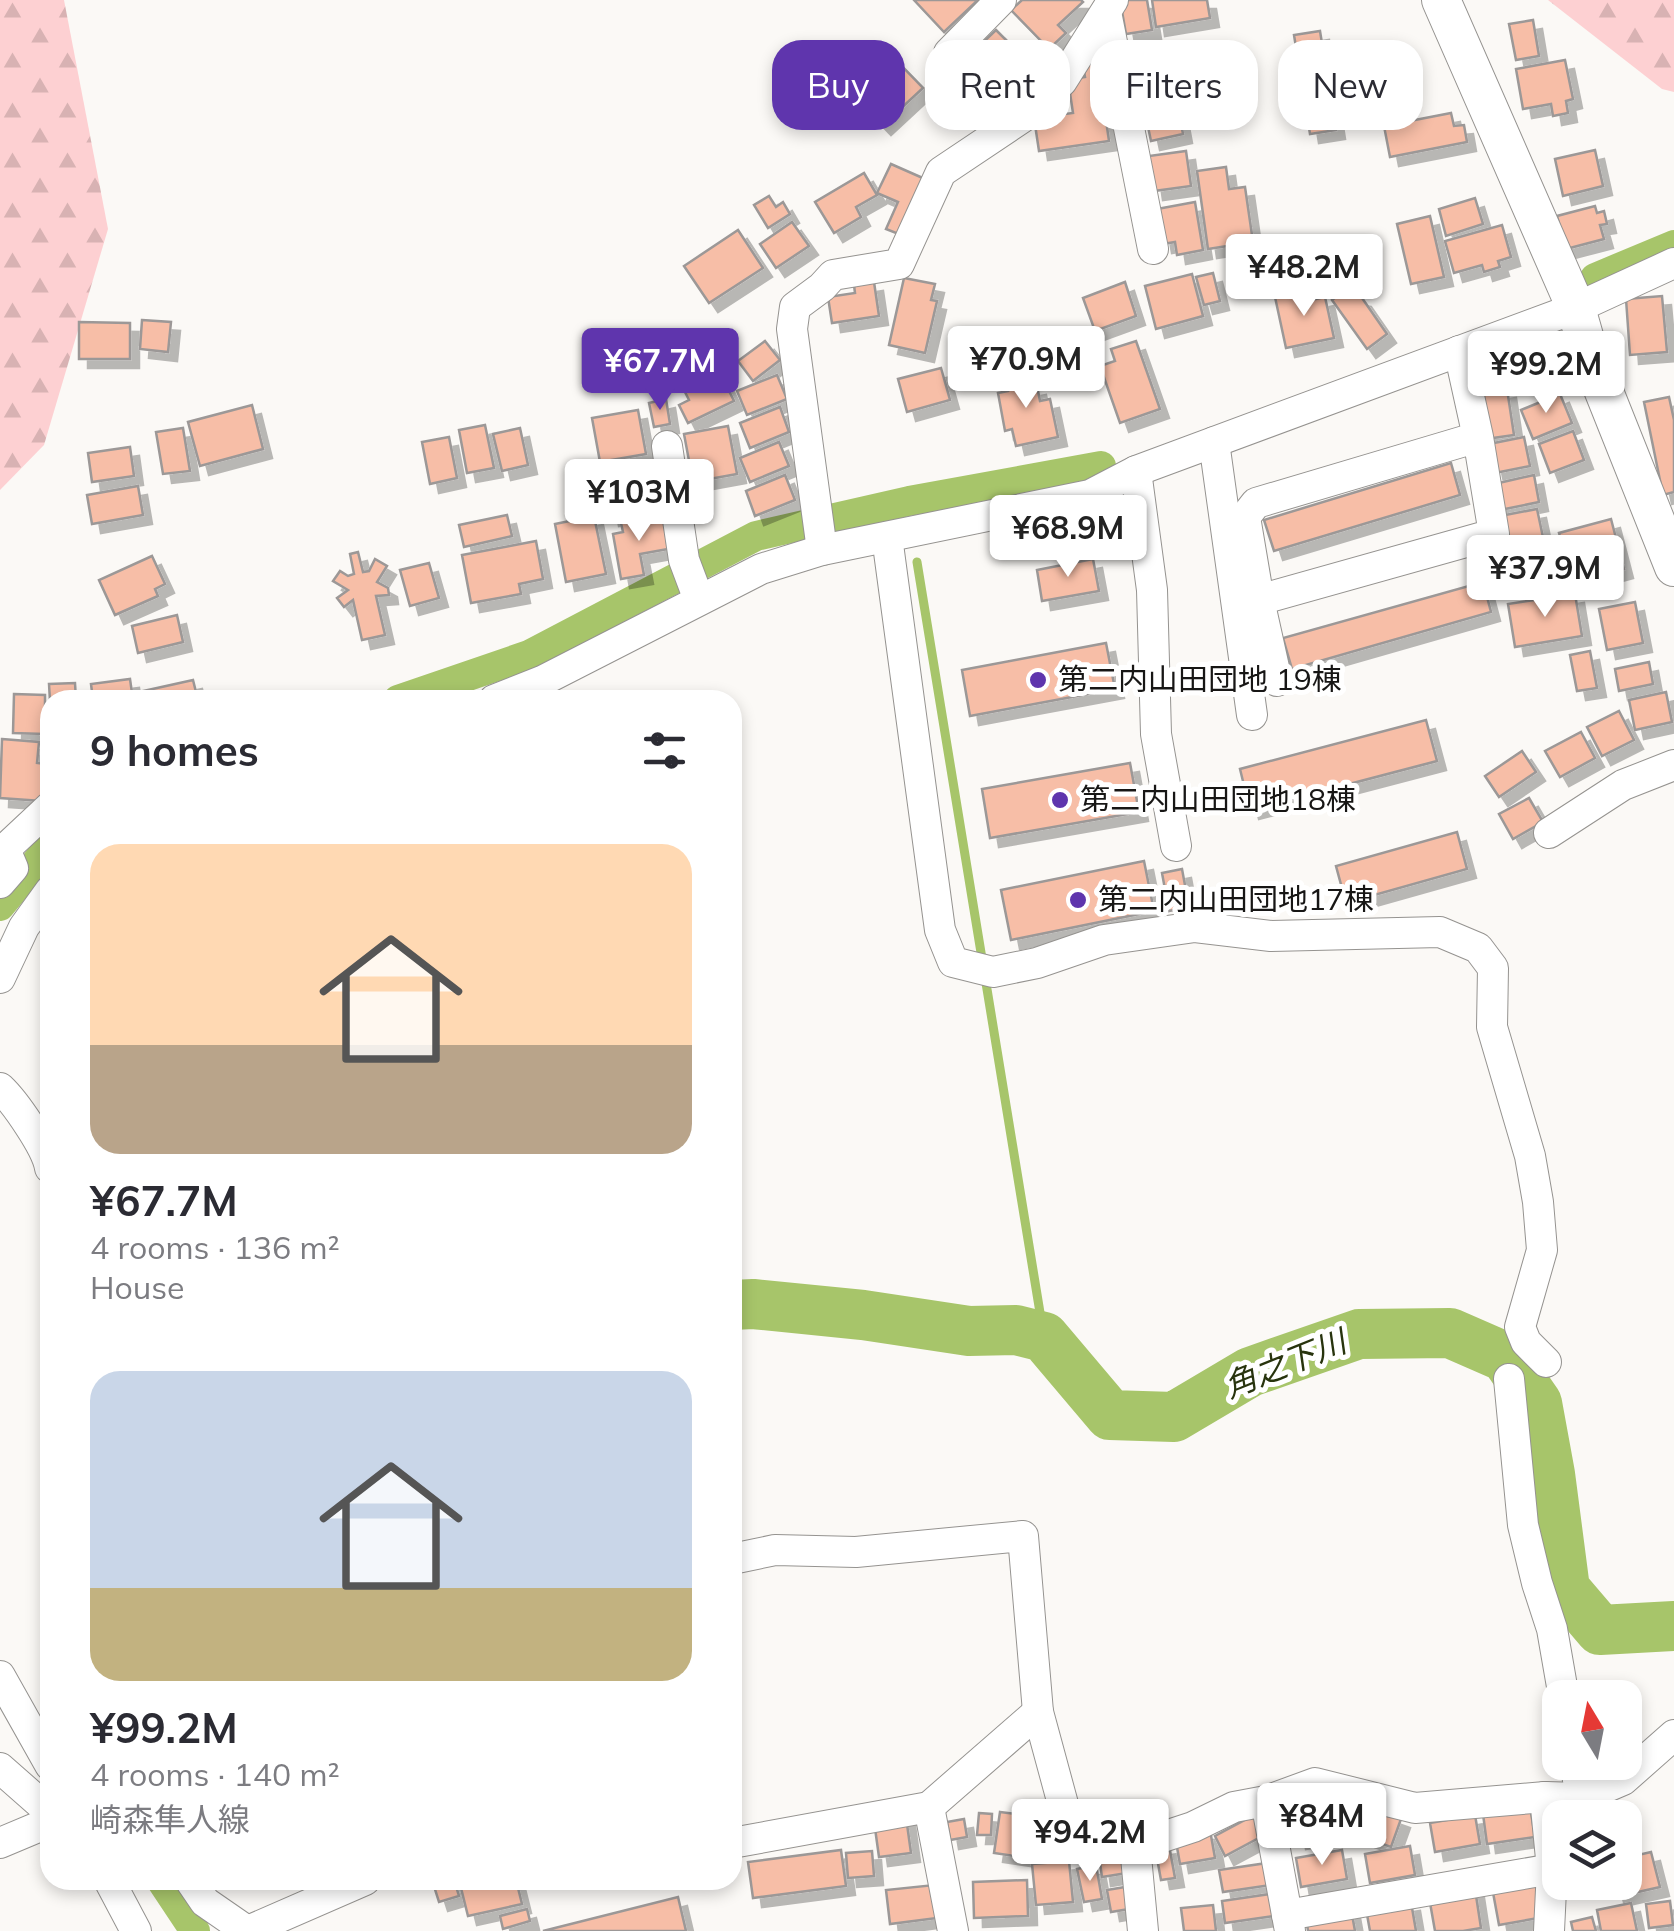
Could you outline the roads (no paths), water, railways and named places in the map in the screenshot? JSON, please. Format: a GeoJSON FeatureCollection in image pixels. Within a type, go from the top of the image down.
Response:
{"type":"FeatureCollection","features":[{"type":"Feature","properties":{"kind":"main road"},"geometry":{"type":"LineString","coordinates":[[1441,0],[1576,308],[1589,354],[1674,567]]}},
{"type":"Feature","properties":{"kind":"street"},"geometry":{"type":"LineString","coordinates":[[962,40],[1002,0]]}},
{"type":"Feature","properties":{"kind":"street"},"geometry":{"type":"LineString","coordinates":[[1110,6],[1153,249]]}},
{"type":"Feature","properties":{"kind":"street"},"geometry":{"type":"LineString","coordinates":[[819,532],[792,329],[795,307],[833,275],[900,264],[941,172],[1026,116],[1062,80],[1110,6]]}},
{"type":"Feature","properties":{"kind":"street"},"geometry":{"type":"LineString","coordinates":[[521,690],[542,682],[692,583],[761,569],[819,532],[887,537],[1090,495],[1136,471],[1576,308],[1674,263]]}},
{"type":"Feature","properties":{"kind":"street"},"geometry":{"type":"LineString","coordinates":[[1259,600],[1494,534],[1459,351]]}},
{"type":"Feature","properties":{"kind":"street"},"geometry":{"type":"LineString","coordinates":[[1277,681],[1244,517],[1256,503],[1478,437]]}},
{"type":"Feature","properties":{"kind":"street"},"geometry":{"type":"LineString","coordinates":[[1214,442],[1252,715]]}},
{"type":"Feature","properties":{"kind":"street"},"geometry":{"type":"LineString","coordinates":[[666,446],[692,583]]}},
{"type":"Feature","properties":{"kind":"street"},"geometry":{"type":"LineString","coordinates":[[1136,471],[1152,590],[1156,734],[1176,846]]}},
{"type":"Feature","properties":{"kind":"street"},"geometry":{"type":"LineString","coordinates":[[887,537],[940,930],[953,962],[982,970],[1037,963],[1104,940],[1194,927],[1271,936],[1440,932],[1478,948],[1494,968],[1492,1027],[1530,1156],[1538,1202],[1542,1250],[1520,1327],[1526,1342],[1546,1362]]}},
{"type":"Feature","properties":{"kind":"street"},"geometry":{"type":"LineString","coordinates":[[1549,833],[1624,785],[1674,764]]}},
{"type":"Feature","properties":{"kind":"street"},"geometry":{"type":"LineString","coordinates":[[0,978],[24,928],[27,883],[5,849],[40,816]]}},
{"type":"Feature","properties":{"kind":"street"},"geometry":{"type":"LineString","coordinates":[[0,1088],[40,1146]]}},
{"type":"Feature","properties":{"kind":"street"},"geometry":{"type":"LineString","coordinates":[[1510,1379],[1523,1525],[1536,1583],[1552,1628],[1561,1680]]}},
{"type":"Feature","properties":{"kind":"street"},"geometry":{"type":"LineString","coordinates":[[742,1557],[775,1550],[856,1552],[1023,1536],[1038,1712],[1068,1819],[1102,1839],[1135,1846],[1194,1827],[1234,1807],[1315,1784],[1415,1808],[1546,1797],[1581,1798],[1623,1780],[1674,1735]]}},
{"type":"Feature","properties":{"kind":"street"},"geometry":{"type":"LineString","coordinates":[[0,1676],[40,1741]]}},
{"type":"Feature","properties":{"kind":"street"},"geometry":{"type":"LineString","coordinates":[[742,1841],[929,1807],[1038,1712]]}},
{"type":"Feature","properties":{"kind":"street"},"geometry":{"type":"LineString","coordinates":[[0,1768],[40,1803]]}},
{"type":"Feature","properties":{"kind":"street"},"geometry":{"type":"LineString","coordinates":[[1578,1780],[1581,1798]]}},
{"type":"Feature","properties":{"kind":"street"},"geometry":{"type":"LineString","coordinates":[[1266,1801],[1289,1923],[1542,1870]]}},
{"type":"Feature","properties":{"kind":"street"},"geometry":{"type":"LineString","coordinates":[[929,1807],[953,1931]]}},
{"type":"Feature","properties":{"kind":"street"},"geometry":{"type":"LineString","coordinates":[[0,1843],[40,1826]]}},
{"type":"Feature","properties":{"kind":"street"},"geometry":{"type":"LineString","coordinates":[[1135,1846],[1143,1931]]}},
{"type":"Feature","properties":{"kind":"street"},"geometry":{"type":"LineString","coordinates":[[115,1890],[136,1931]]}},
{"type":"Feature","properties":{"kind":"street"},"geometry":{"type":"LineString","coordinates":[[196,1890],[204,1902],[248,1931],[342,1890]]}},
{"type":"Feature","properties":{"kind":"street"},"geometry":{"type":"LineString","coordinates":[[1550,1931],[1551,1900]]}},
{"type":"Feature","properties":{"kind":"waterway"},"geometry":{"type":"LineString","coordinates":[[1595,278],[1674,245]]}},
{"type":"Feature","properties":{"kind":"waterway"},"geometry":{"type":"LineString","coordinates":[[427,690],[529,655],[756,536],[909,501],[1101,466]]}},
{"type":"Feature","properties":{"kind":"waterway"},"geometry":{"type":"LineString","coordinates":[[909,501],[909,510]]}},
{"type":"Feature","properties":{"kind":"waterway"},"geometry":{"type":"LineString","coordinates":[[917,562],[1044,1337]]}},
{"type":"Feature","properties":{"kind":"waterway"},"geometry":{"type":"LineString","coordinates":[[0,906],[40,858]]}},
{"type":"Feature","properties":{"kind":"waterway","name":"角之下川"},"geometry":{"type":"LineString","coordinates":[[742,1305],[863,1315],[969,1331],[1016,1330],[1044,1337],[1110,1415],[1174,1417],[1250,1372],[1359,1334],[1450,1333],[1505,1357],[1537,1403],[1565,1589],[1600,1630],[1674,1626]]}},
{"type":"Feature","properties":{"kind":"waterway"},"geometry":{"type":"LineString","coordinates":[[168,1890],[195,1931]]}},
{"type":"Feature","properties":{"kind":"place","name":"第二内山田団地 19棟"},"geometry":{"type":"Point","coordinates":[1038,680]}},
{"type":"Feature","properties":{"kind":"place","name":"第二内山田団地18棟"},"geometry":{"type":"Point","coordinates":[1060,800]}},
{"type":"Feature","properties":{"kind":"place","name":"第二内山田団地17棟"},"geometry":{"type":"Point","coordinates":[1078,900]}}]}
